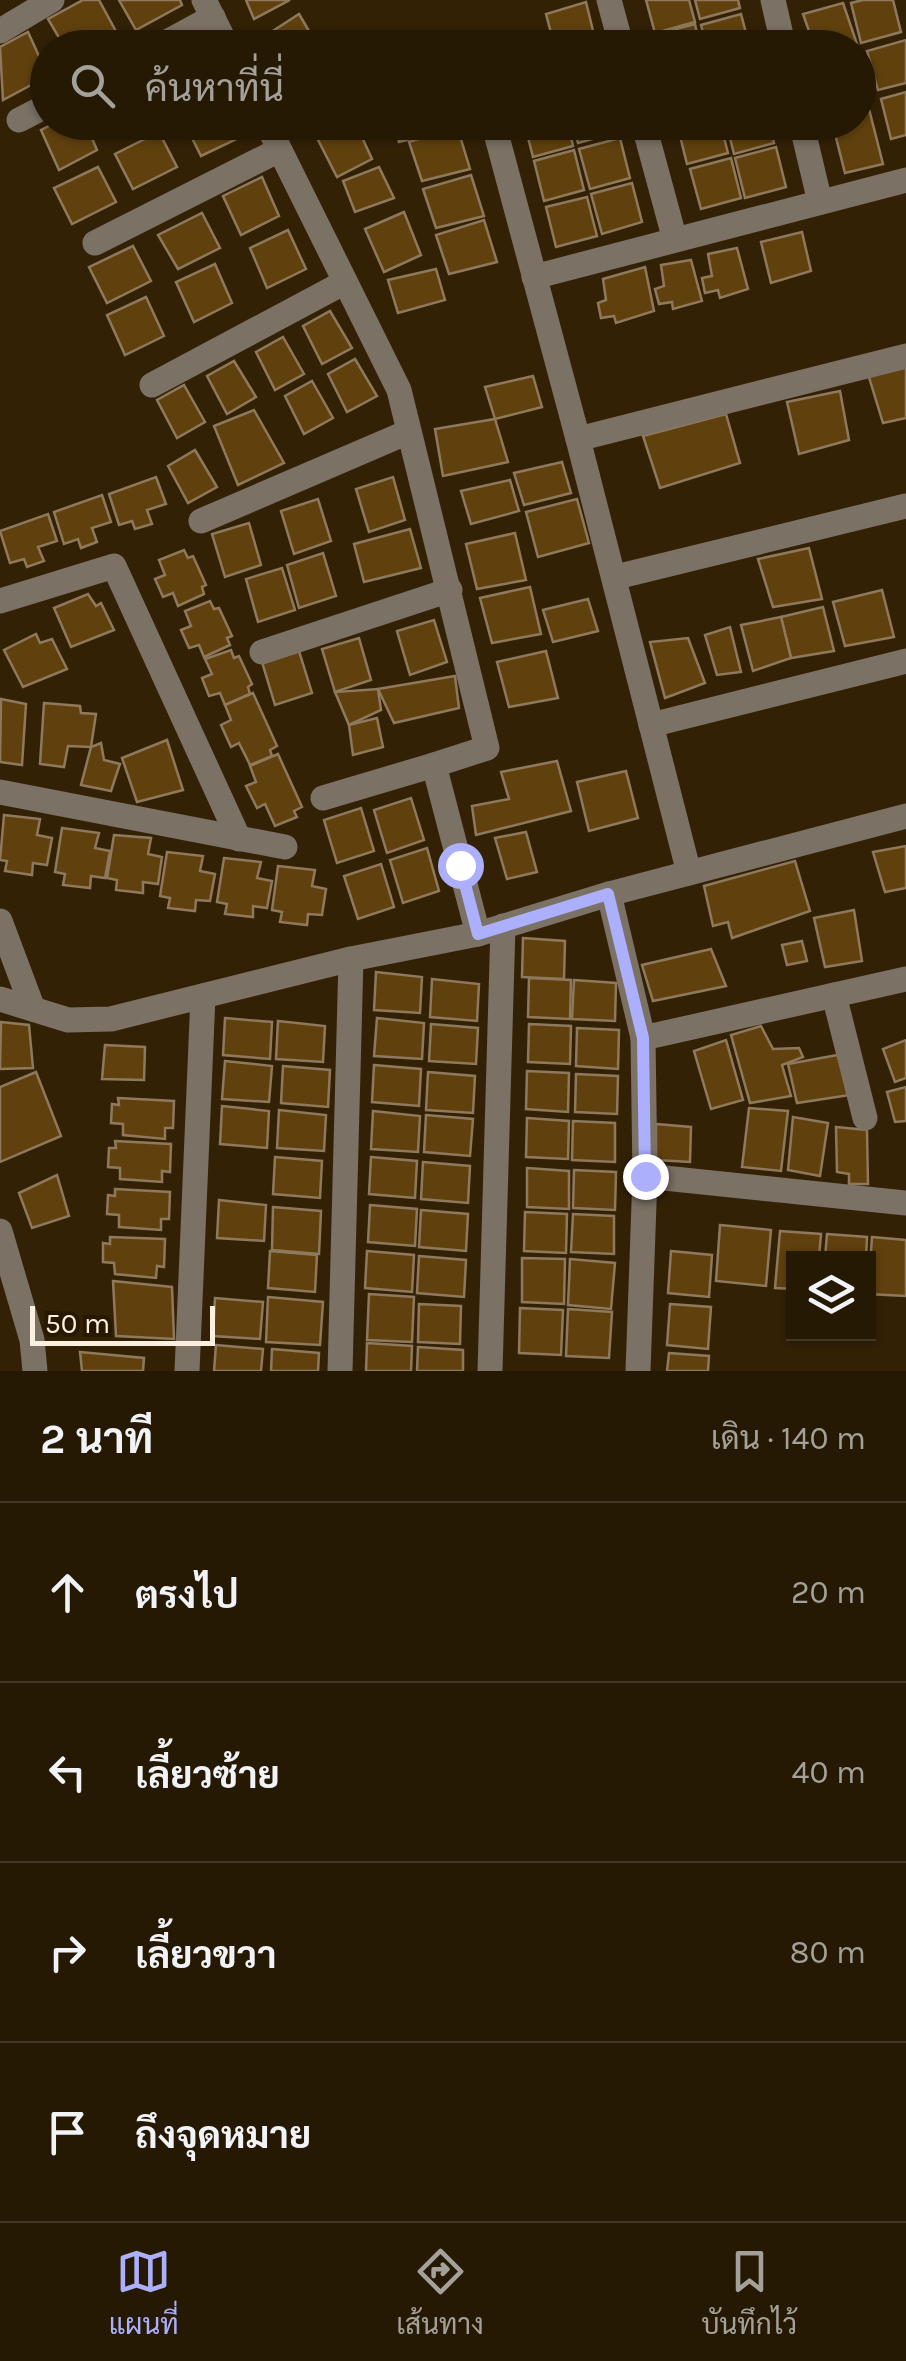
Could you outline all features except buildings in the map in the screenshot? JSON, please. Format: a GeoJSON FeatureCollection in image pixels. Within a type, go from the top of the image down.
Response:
{"type":"FeatureCollection","features":[{"type":"Feature","properties":{"kind":"street"},"geometry":{"type":"LineString","coordinates":[[0,31],[52,0]]}},
{"type":"Feature","properties":{"kind":"street"},"geometry":{"type":"LineString","coordinates":[[609,0],[617,30]]}},
{"type":"Feature","properties":{"kind":"street"},"geometry":{"type":"LineString","coordinates":[[773,0],[780,30]]}},
{"type":"Feature","properties":{"kind":"street"},"geometry":{"type":"LineString","coordinates":[[180,30],[209,9]]}},
{"type":"Feature","properties":{"kind":"street"},"geometry":{"type":"LineString","coordinates":[[18,120],[30,114]]}},
{"type":"Feature","properties":{"kind":"street"},"geometry":{"type":"LineString","coordinates":[[274,140],[399,390],[486,748],[323,798]]}},
{"type":"Feature","properties":{"kind":"street"},"geometry":{"type":"LineString","coordinates":[[498,140],[616,577],[689,873]]}},
{"type":"Feature","properties":{"kind":"street"},"geometry":{"type":"LineString","coordinates":[[648,140],[675,240]]}},
{"type":"Feature","properties":{"kind":"street"},"geometry":{"type":"LineString","coordinates":[[805,140],[820,202]]}},
{"type":"Feature","properties":{"kind":"street"},"geometry":{"type":"LineString","coordinates":[[94,243],[279,150]]}},
{"type":"Feature","properties":{"kind":"street"},"geometry":{"type":"LineString","coordinates":[[534,278],[906,180]]}},
{"type":"Feature","properties":{"kind":"street"},"geometry":{"type":"LineString","coordinates":[[152,385],[345,282]]}},
{"type":"Feature","properties":{"kind":"street"},"geometry":{"type":"LineString","coordinates":[[578,439],[906,356]]}},
{"type":"Feature","properties":{"kind":"street"},"geometry":{"type":"LineString","coordinates":[[201,521],[408,432]]}},
{"type":"Feature","properties":{"kind":"street"},"geometry":{"type":"LineString","coordinates":[[616,577],[906,506]]}},
{"type":"Feature","properties":{"kind":"street"},"geometry":{"type":"LineString","coordinates":[[0,601],[114,566],[240,839]]}},
{"type":"Feature","properties":{"kind":"street"},"geometry":{"type":"LineString","coordinates":[[262,652],[450,590]]}},
{"type":"Feature","properties":{"kind":"street"},"geometry":{"type":"LineString","coordinates":[[650,725],[906,661]]}},
{"type":"Feature","properties":{"kind":"street"},"geometry":{"type":"LineString","coordinates":[[434,765],[490,930],[490,1371]]}},
{"type":"Feature","properties":{"kind":"street"},"geometry":{"type":"LineString","coordinates":[[0,792],[285,847]]}},
{"type":"Feature","properties":{"kind":"street"},"geometry":{"type":"LineString","coordinates":[[0,999],[68,1020],[111,1019],[351,959],[490,930],[608,894],[906,816]]}},
{"type":"Feature","properties":{"kind":"street"},"geometry":{"type":"LineString","coordinates":[[608,894],[643,1038],[645,1176],[638,1371]]}},
{"type":"Feature","properties":{"kind":"street"},"geometry":{"type":"LineString","coordinates":[[0,921],[32,1009]]}},
{"type":"Feature","properties":{"kind":"street"},"geometry":{"type":"LineString","coordinates":[[340,1371],[351,959]]}},
{"type":"Feature","properties":{"kind":"street"},"geometry":{"type":"LineString","coordinates":[[643,1038],[906,979]]}},
{"type":"Feature","properties":{"kind":"street"},"geometry":{"type":"LineString","coordinates":[[834,995],[866,1118]]}},
{"type":"Feature","properties":{"kind":"street"},"geometry":{"type":"LineString","coordinates":[[187,1371],[202,996]]}},
{"type":"Feature","properties":{"kind":"street"},"geometry":{"type":"LineString","coordinates":[[645,1176],[906,1203]]}},
{"type":"Feature","properties":{"kind":"street"},"geometry":{"type":"LineString","coordinates":[[0,1231],[32,1340],[34,1371]]}},
{"type":"Feature","properties":{"kind":"route"},"geometry":{"type":"LineString","coordinates":[[460,865],[478,934],[608,894],[643,1038],[645,1176]]}}]}
